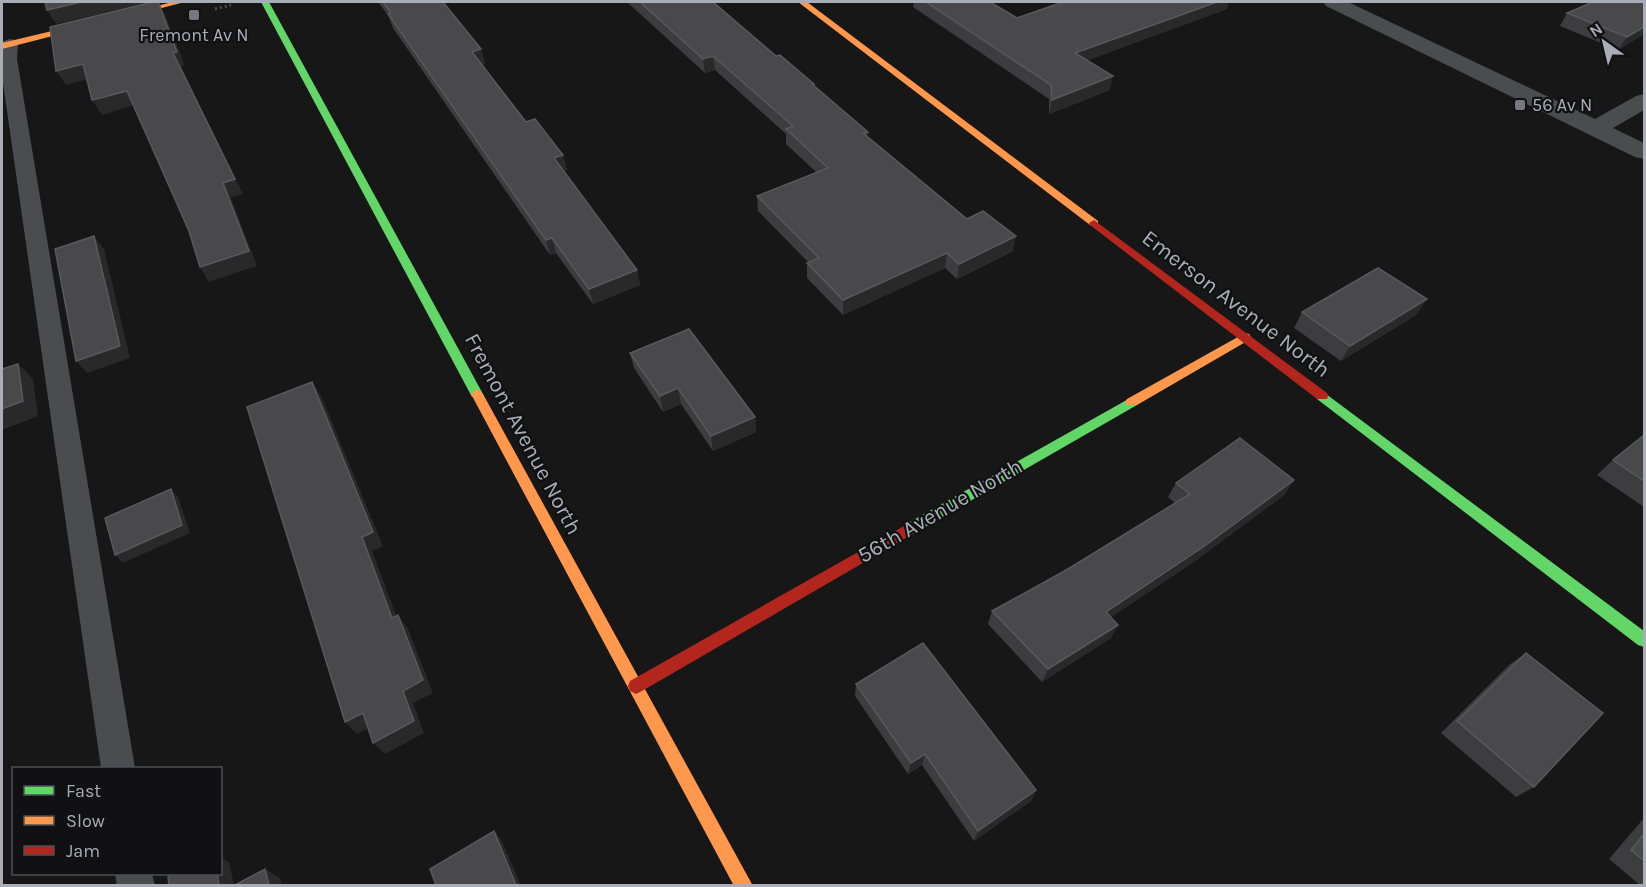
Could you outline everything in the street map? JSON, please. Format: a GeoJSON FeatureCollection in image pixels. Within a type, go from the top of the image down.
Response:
{"type":"FeatureCollection","features":[{"type":"Feature","properties":{"kind":"street"},"geometry":{"type":"LineString","coordinates":[[5,45],[181,2]]}},
{"type":"Feature","properties":{"kind":"street","name":"Fremont Avenue North"},"geometry":{"type":"LineString","coordinates":[[265,2],[744,885]]}},
{"type":"Feature","properties":{"kind":"street","name":"Emerson Avenue North"},"geometry":{"type":"LineString","coordinates":[[802,2],[1644,640]]}},
{"type":"Feature","properties":{"kind":"street"},"geometry":{"type":"LineString","coordinates":[[1333,2],[1644,152]]}},
{"type":"Feature","properties":{"kind":"street"},"geometry":{"type":"LineString","coordinates":[[1596,128],[1644,100]]}},
{"type":"Feature","properties":{"kind":"street","name":"56th Avenue North"},"geometry":{"type":"LineString","coordinates":[[636,686],[1245,337]]}},
{"type":"Feature","properties":{"kind":"lane"},"geometry":{"type":"LineString","coordinates":[[5,45],[118,767]]}},
{"type":"Feature","properties":{"kind":"building"},"geometry":{"type":"Polygon","coordinates":[[[45,2],[81,2],[47,10],[45,2]]]}},
{"type":"Feature","properties":{"kind":"building"},"geometry":{"type":"Polygon","coordinates":[[[158,2],[177,52],[173,53],[235,179],[223,183],[249,251],[200,267],[189,231],[127,91],[92,100],[83,64],[56,71],[50,27],[158,2]]]}},
{"type":"Feature","properties":{"kind":"building"},"geometry":{"type":"Polygon","coordinates":[[[383,2],[443,2],[481,49],[472,52],[526,122],[535,119],[563,155],[554,158],[637,270],[589,289],[552,238],[546,240],[388,14],[391,13],[383,2]]]}},
{"type":"Feature","properties":{"kind":"building"},"geometry":{"type":"Polygon","coordinates":[[[640,2],[713,2],[776,56],[780,55],[814,84],[812,84],[868,132],[863,133],[967,219],[983,211],[1016,236],[959,264],[947,253],[843,300],[807,263],[819,258],[757,196],[828,168],[786,129],[793,126],[713,56],[703,59],[640,2]]]}},
{"type":"Feature","properties":{"kind":"building"},"geometry":{"type":"Polygon","coordinates":[[[926,2],[990,2],[1017,18],[1063,2],[1217,2],[1075,53],[1113,76],[1052,100],[1051,85],[926,2]]]}},
{"type":"Feature","properties":{"kind":"building"},"geometry":{"type":"Polygon","coordinates":[[[1593,2],[1644,2],[1644,27],[1627,37],[1567,13],[1593,2]]]}},
{"type":"Feature","properties":{"kind":"building"},"geometry":{"type":"Polygon","coordinates":[[[94,236],[120,346],[76,361],[55,249],[94,236]]]}},
{"type":"Feature","properties":{"kind":"building"},"geometry":{"type":"Polygon","coordinates":[[[1378,268],[1427,299],[1350,346],[1302,312],[1378,268]]]}},
{"type":"Feature","properties":{"kind":"building"},"geometry":{"type":"Polygon","coordinates":[[[689,329],[755,417],[711,436],[678,388],[660,396],[630,353],[689,329]]]}},
{"type":"Feature","properties":{"kind":"building"},"geometry":{"type":"Polygon","coordinates":[[[18,364],[23,401],[2,409],[2,369],[18,364]]]}},
{"type":"Feature","properties":{"kind":"building"},"geometry":{"type":"Polygon","coordinates":[[[312,382],[373,532],[362,537],[392,618],[398,615],[423,680],[403,691],[414,721],[373,743],[363,713],[345,722],[247,407],[312,382]]]}},
{"type":"Feature","properties":{"kind":"building"},"geometry":{"type":"Polygon","coordinates":[[[1644,435],[1644,481],[1613,460],[1644,435]]]}},
{"type":"Feature","properties":{"kind":"building"},"geometry":{"type":"Polygon","coordinates":[[[1240,438],[1294,480],[1203,547],[1106,612],[1118,625],[1048,669],[992,611],[1068,569],[1190,494],[1176,483],[1240,438]]]}},
{"type":"Feature","properties":{"kind":"building"},"geometry":{"type":"Polygon","coordinates":[[[171,489],[182,525],[115,555],[105,518],[171,489]]]}},
{"type":"Feature","properties":{"kind":"building"},"geometry":{"type":"Polygon","coordinates":[[[923,643],[1036,790],[978,831],[925,754],[911,763],[856,684],[923,643]]]}},
{"type":"Feature","properties":{"kind":"building"},"geometry":{"type":"Polygon","coordinates":[[[1526,653],[1603,713],[1534,787],[1457,721],[1526,653]]]}},
{"type":"Feature","properties":{"kind":"building"},"geometry":{"type":"Polygon","coordinates":[[[494,831],[516,885],[436,885],[430,869],[494,831]]]}},
{"type":"Feature","properties":{"kind":"building"},"geometry":{"type":"Polygon","coordinates":[[[1644,834],[1644,861],[1631,850],[1644,834]]]}},
{"type":"Feature","properties":{"kind":"building"},"geometry":{"type":"Polygon","coordinates":[[[265,869],[269,885],[235,885],[265,869]]]}},
{"type":"Feature","properties":{"kind":"building"},"geometry":{"type":"Polygon","coordinates":[[[171,875],[217,875],[219,885],[169,885],[168,877],[171,875]]]}},
{"type":"Feature","properties":{"kind":"traffic: fast"},"geometry":{"type":"LineString","coordinates":[[265,2],[477,394]]}},
{"type":"Feature","properties":{"kind":"traffic: fast"},"geometry":{"type":"LineString","coordinates":[[1322,396],[1644,640]]}},
{"type":"Feature","properties":{"kind":"traffic: fast"},"geometry":{"type":"LineString","coordinates":[[913,527],[1132,402]]}},
{"type":"Feature","properties":{"kind":"traffic: slow"},"geometry":{"type":"LineString","coordinates":[[2,46],[181,2]]}},
{"type":"Feature","properties":{"kind":"traffic: slow"},"geometry":{"type":"LineString","coordinates":[[802,2],[1094,223]]}},
{"type":"Feature","properties":{"kind":"traffic: slow"},"geometry":{"type":"LineString","coordinates":[[1132,402],[1245,337]]}},
{"type":"Feature","properties":{"kind":"traffic: slow"},"geometry":{"type":"LineString","coordinates":[[477,394],[744,886]]}},
{"type":"Feature","properties":{"kind":"traffic: jam"},"geometry":{"type":"LineString","coordinates":[[1094,223],[1322,396]]}},
{"type":"Feature","properties":{"kind":"traffic: jam"},"geometry":{"type":"LineString","coordinates":[[636,686],[913,527]]}},
{"type":"Feature","properties":{"kind":"place","name":"Fremont Av N"},"geometry":{"type":"Point","coordinates":[194,15]}},
{"type":"Feature","properties":{"kind":"place","name":"56 Av N"},"geometry":{"type":"Point","coordinates":[1520,105]}}]}
